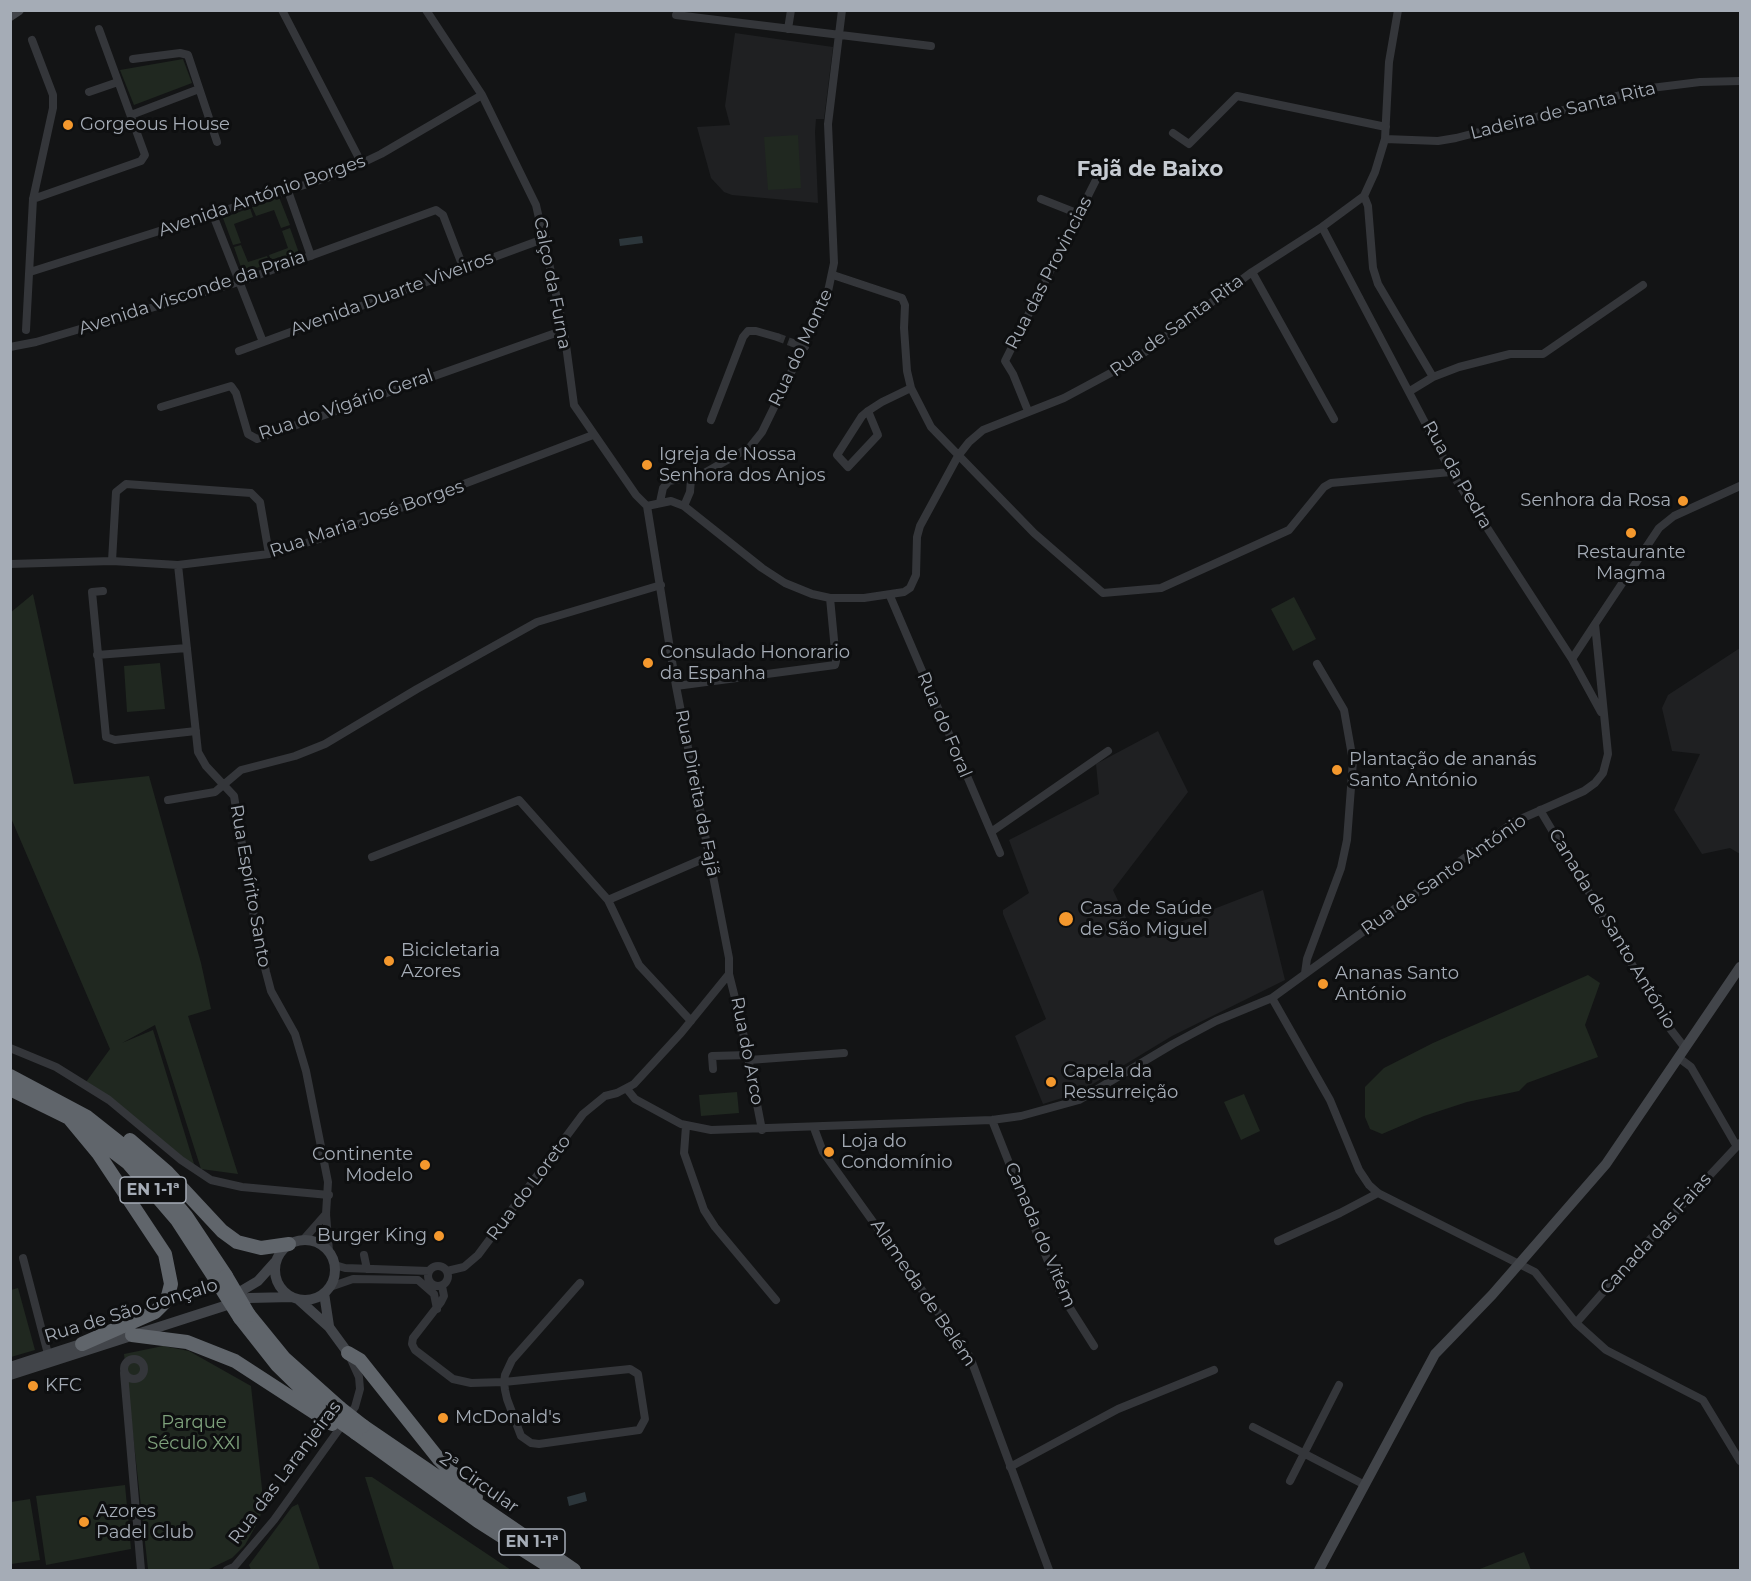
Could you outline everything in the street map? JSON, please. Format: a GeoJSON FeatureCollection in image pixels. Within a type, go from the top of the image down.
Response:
{"type":"FeatureCollection","features":[{"type":"Feature","properties":{"kind":"highway","name":"EN 1-1ª"},"geometry":{"type":"LineString","coordinates":[[10,1076],[69,1105],[104,1128],[135,1155],[163,1185],[245,1317],[294,1384],[336,1417],[359,1429]]}},
{"type":"Feature","properties":{"kind":"highway","name":"EN 1-1ª"},"geometry":{"type":"LineString","coordinates":[[10,1089],[69,1118],[128,1163],[154,1191],[221,1278]]}},
{"type":"Feature","properties":{"kind":"highway"},"geometry":{"type":"LineString","coordinates":[[69,1118],[98,1153],[165,1254],[171,1284],[167,1300],[155,1312],[82,1344]]}},
{"type":"Feature","properties":{"kind":"highway"},"geometry":{"type":"LineString","coordinates":[[104,1128],[121,1133],[149,1155],[222,1231],[237,1242],[261,1248],[289,1244]]}},
{"type":"Feature","properties":{"kind":"highway"},"geometry":{"type":"LineString","coordinates":[[132,1335],[187,1342],[235,1361],[336,1417]]}},
{"type":"Feature","properties":{"kind":"highway"},"geometry":{"type":"LineString","coordinates":[[348,1353],[360,1360],[438,1458],[489,1513]]}},
{"type":"Feature","properties":{"kind":"highway","name":"2ª Circular"},"geometry":{"type":"LineString","coordinates":[[359,1429],[574,1570]]}},
{"type":"Feature","properties":{"kind":"highway","name":"2ª Circular"},"geometry":{"type":"LineString","coordinates":[[359,1429],[478,1521],[555,1570]]}},
{"type":"Feature","properties":{"kind":"main road"},"geometry":{"type":"LineString","coordinates":[[10,16],[19,10]]}},
{"type":"Feature","properties":{"kind":"main road"},"geometry":{"type":"LineString","coordinates":[[1319,1570],[1363,1484],[1435,1354],[1518,1264],[1605,1164],[1740,967]]}},
{"type":"Feature","properties":{"kind":"main road"},"geometry":{"type":"LineString","coordinates":[[304,1239],[318,1242],[329,1251],[335,1264],[327,1290],[308,1300],[285,1293],[276,1278],[275,1262],[289,1244],[304,1239]]}},
{"type":"Feature","properties":{"kind":"main road","name":"Rua de São Gonçalo"},"geometry":{"type":"LineString","coordinates":[[10,1367],[211,1304],[245,1290],[258,1281],[275,1262]]}},
{"type":"Feature","properties":{"kind":"main road","name":"Rua das Laranjeiras"},"geometry":{"type":"LineString","coordinates":[[327,1290],[329,1327]]}},
{"type":"Feature","properties":{"kind":"main road","name":"Rua de São Gonçalo"},"geometry":{"type":"LineString","coordinates":[[10,1376],[249,1298],[296,1298]]}},
{"type":"Feature","properties":{"kind":"main road","name":"Rua das Laranjeiras"},"geometry":{"type":"LineString","coordinates":[[296,1298],[329,1327],[348,1353]]}},
{"type":"Feature","properties":{"kind":"street"},"geometry":{"type":"LineString","coordinates":[[282,10],[362,164]]}},
{"type":"Feature","properties":{"kind":"street","name":"Calço da Furna"},"geometry":{"type":"LineString","coordinates":[[426,10],[482,95],[536,205],[546,238],[564,330],[572,400],[593,435],[647,506]]}},
{"type":"Feature","properties":{"kind":"street"},"geometry":{"type":"LineString","coordinates":[[788,29],[791,10]]}},
{"type":"Feature","properties":{"kind":"street","name":"Rua do Monte"},"geometry":{"type":"LineString","coordinates":[[660,502],[663,488],[669,481],[691,478],[750,447],[762,432],[826,301],[833,275],[827,132],[842,10]]}},
{"type":"Feature","properties":{"kind":"street"},"geometry":{"type":"LineString","coordinates":[[1398,10],[1389,62],[1385,139],[1364,196],[1368,206],[1373,268],[1378,284],[1433,377]]}},
{"type":"Feature","properties":{"kind":"street"},"geometry":{"type":"LineString","coordinates":[[676,15],[839,37],[931,46]]}},
{"type":"Feature","properties":{"kind":"street"},"geometry":{"type":"LineString","coordinates":[[33,199],[141,161],[145,155],[99,29]]}},
{"type":"Feature","properties":{"kind":"street"},"geometry":{"type":"LineString","coordinates":[[26,330],[33,199],[53,108],[53,95],[32,40]]}},
{"type":"Feature","properties":{"kind":"street"},"geometry":{"type":"LineString","coordinates":[[133,59],[184,53],[190,61],[217,142]]}},
{"type":"Feature","properties":{"kind":"street","name":"Ladeira de Santa Rita"},"geometry":{"type":"LineString","coordinates":[[1385,139],[1438,141],[1643,89],[1700,82],[1740,81]]}},
{"type":"Feature","properties":{"kind":"street"},"geometry":{"type":"LineString","coordinates":[[89,92],[118,82]]}},
{"type":"Feature","properties":{"kind":"street"},"geometry":{"type":"LineString","coordinates":[[131,115],[199,89]]}},
{"type":"Feature","properties":{"kind":"street","name":"Avenida António Borges"},"geometry":{"type":"LineString","coordinates":[[30,272],[288,191],[362,164],[482,95]]}},
{"type":"Feature","properties":{"kind":"street"},"geometry":{"type":"LineString","coordinates":[[1173,133],[1189,144],[1237,96],[1386,127]]}},
{"type":"Feature","properties":{"kind":"street","name":"Rua das Provincias"},"geometry":{"type":"LineString","coordinates":[[1028,411],[1013,374],[1005,361],[1102,168]]}},
{"type":"Feature","properties":{"kind":"street"},"geometry":{"type":"LineString","coordinates":[[288,191],[311,256]]}},
{"type":"Feature","properties":{"kind":"street","name":"Rua de Santa Rita"},"geometry":{"type":"LineString","coordinates":[[890,596],[904,592],[914,582],[917,537],[920,526],[958,456],[983,429],[1104,379],[1133,362],[1252,272],[1322,227],[1364,196]]}},
{"type":"Feature","properties":{"kind":"street"},"geometry":{"type":"LineString","coordinates":[[1041,199],[1079,214]]}},
{"type":"Feature","properties":{"kind":"street","name":"Avenida Visconde da Praia"},"geometry":{"type":"LineString","coordinates":[[10,347],[239,282],[431,211],[439,211],[463,267]]}},
{"type":"Feature","properties":{"kind":"street"},"geometry":{"type":"LineString","coordinates":[[213,215],[264,342]]}},
{"type":"Feature","properties":{"kind":"street","name":"Rua da Pedra"},"geometry":{"type":"LineString","coordinates":[[1322,227],[1451,472],[1572,659],[1603,716]]}},
{"type":"Feature","properties":{"kind":"street","name":"Avenida Duarte Viveiros"},"geometry":{"type":"LineString","coordinates":[[239,351],[546,238]]}},
{"type":"Feature","properties":{"kind":"street"},"geometry":{"type":"LineString","coordinates":[[1252,272],[1334,419]]}},
{"type":"Feature","properties":{"kind":"street"},"geometry":{"type":"LineString","coordinates":[[833,275],[898,297],[905,302],[904,350],[911,388],[931,427],[1034,533],[1099,591],[1107,594],[1161,588],[1289,530],[1324,487],[1331,483],[1451,472]]}},
{"type":"Feature","properties":{"kind":"street"},"geometry":{"type":"LineString","coordinates":[[1410,391],[1433,377],[1503,356],[1543,354],[1642,285]]}},
{"type":"Feature","properties":{"kind":"street","name":"Rua do Vigário Geral"},"geometry":{"type":"LineString","coordinates":[[161,408],[231,386],[236,393],[248,434],[257,439],[564,330]]}},
{"type":"Feature","properties":{"kind":"street"},"geometry":{"type":"LineString","coordinates":[[711,420],[743,337],[748,331],[756,331],[777,337]]}},
{"type":"Feature","properties":{"kind":"street"},"geometry":{"type":"LineString","coordinates":[[793,344],[805,347]]}},
{"type":"Feature","properties":{"kind":"street"},"geometry":{"type":"LineString","coordinates":[[868,411],[878,435],[848,467],[837,455],[868,411],[911,388]]}},
{"type":"Feature","properties":{"kind":"street","name":"Rua Maria José Borges"},"geometry":{"type":"LineString","coordinates":[[10,564],[112,561],[178,565],[269,554],[296,547],[593,435]]}},
{"type":"Feature","properties":{"kind":"street"},"geometry":{"type":"LineString","coordinates":[[684,506],[690,492],[691,478]]}},
{"type":"Feature","properties":{"kind":"street"},"geometry":{"type":"LineString","coordinates":[[112,561],[116,492],[126,484],[251,493],[260,502],[269,554]]}},
{"type":"Feature","properties":{"kind":"street"},"geometry":{"type":"LineString","coordinates":[[1572,659],[1659,528],[1674,516],[1740,486]]}},
{"type":"Feature","properties":{"kind":"street"},"geometry":{"type":"LineString","coordinates":[[647,506],[670,501],[684,506],[784,583],[830,598],[890,596]]}},
{"type":"Feature","properties":{"kind":"street","name":"Rua Direita da Fajã"},"geometry":{"type":"LineString","coordinates":[[647,506],[676,686],[729,958],[729,974]]}},
{"type":"Feature","properties":{"kind":"street"},"geometry":{"type":"LineString","coordinates":[[168,800],[215,792],[224,785],[206,766],[198,752],[178,565]]}},
{"type":"Feature","properties":{"kind":"street","name":"Rua Espírito Santo"},"geometry":{"type":"LineString","coordinates":[[329,1251],[326,1214],[329,1195],[306,1071],[295,1034],[271,990],[256,929],[236,804],[224,785],[249,766],[282,760],[325,744],[531,624],[661,585]]}},
{"type":"Feature","properties":{"kind":"street"},"geometry":{"type":"LineString","coordinates":[[104,591],[92,592],[106,737],[115,740],[196,731]]}},
{"type":"Feature","properties":{"kind":"street","name":"Rua do Foral"},"geometry":{"type":"LineString","coordinates":[[890,596],[1000,853]]}},
{"type":"Feature","properties":{"kind":"street"},"geometry":{"type":"LineString","coordinates":[[676,686],[835,665],[837,661],[830,598]]}},
{"type":"Feature","properties":{"kind":"street","name":"Rua de Santo António"},"geometry":{"type":"LineString","coordinates":[[627,1089],[635,1100],[686,1126],[711,1130],[762,1130],[992,1120],[1021,1116],[1079,1100],[1216,1021],[1272,998],[1514,822],[1584,791],[1595,783],[1603,773],[1608,754],[1595,624]]}},
{"type":"Feature","properties":{"kind":"street"},"geometry":{"type":"LineString","coordinates":[[97,654],[187,648]]}},
{"type":"Feature","properties":{"kind":"street"},"geometry":{"type":"LineString","coordinates":[[1305,973],[1307,959],[1341,868],[1347,840],[1353,761],[1344,710],[1317,664]]}},
{"type":"Feature","properties":{"kind":"street"},"geometry":{"type":"LineString","coordinates":[[991,832],[1108,752]]}},
{"type":"Feature","properties":{"kind":"street"},"geometry":{"type":"LineString","coordinates":[[372,857],[519,800],[608,900],[639,965],[691,1021]]}},
{"type":"Feature","properties":{"kind":"street","name":"Canada de Santo António"},"geometry":{"type":"LineString","coordinates":[[1540,810],[1671,1030],[1685,1047]]}},
{"type":"Feature","properties":{"kind":"street"},"geometry":{"type":"LineString","coordinates":[[608,900],[710,856]]}},
{"type":"Feature","properties":{"kind":"street"},"geometry":{"type":"LineString","coordinates":[[627,1089],[691,1021],[729,974]]}},
{"type":"Feature","properties":{"kind":"street","name":"Rua do Arco"},"geometry":{"type":"LineString","coordinates":[[729,974],[762,1130]]}},
{"type":"Feature","properties":{"kind":"street"},"geometry":{"type":"LineString","coordinates":[[1272,998],[1330,1100],[1364,1178],[1378,1192],[1535,1272],[1545,1281],[1576,1323],[1606,1350],[1703,1400],[1740,1461]]}},
{"type":"Feature","properties":{"kind":"street"},"geometry":{"type":"LineString","coordinates":[[10,1048],[56,1067],[109,1100],[181,1160],[211,1180],[242,1187],[329,1195]]}},
{"type":"Feature","properties":{"kind":"street"},"geometry":{"type":"LineString","coordinates":[[713,1069],[712,1056],[748,1057],[844,1053]]}},
{"type":"Feature","properties":{"kind":"street","name":"Canada das Faias"},"geometry":{"type":"LineString","coordinates":[[1576,1323],[1738,1144],[1691,1067],[1678,1058]]}},
{"type":"Feature","properties":{"kind":"street","name":"Rua do Loreto"},"geometry":{"type":"LineString","coordinates":[[447,1271],[464,1267],[478,1255],[583,1114],[605,1096],[627,1089]]}},
{"type":"Feature","properties":{"kind":"street","name":"Canada do Vitém"},"geometry":{"type":"LineString","coordinates":[[992,1120],[1062,1294],[1094,1346]]}},
{"type":"Feature","properties":{"kind":"street"},"geometry":{"type":"LineString","coordinates":[[686,1126],[684,1153],[704,1210],[715,1227],[776,1300]]}},
{"type":"Feature","properties":{"kind":"street","name":"Alameda de Belém"},"geometry":{"type":"LineString","coordinates":[[813,1128],[823,1152],[965,1348],[977,1374],[1049,1570]]}},
{"type":"Feature","properties":{"kind":"street"},"geometry":{"type":"LineString","coordinates":[[1278,1240],[1341,1213],[1378,1192]]}},
{"type":"Feature","properties":{"kind":"street"},"geometry":{"type":"LineString","coordinates":[[304,1239],[326,1214]]}},
{"type":"Feature","properties":{"kind":"street"},"geometry":{"type":"LineString","coordinates":[[364,1255],[367,1269]]}},
{"type":"Feature","properties":{"kind":"street"},"geometry":{"type":"LineString","coordinates":[[23,1258],[48,1354]]}},
{"type":"Feature","properties":{"kind":"street"},"geometry":{"type":"LineString","coordinates":[[335,1264],[429,1275]]}},
{"type":"Feature","properties":{"kind":"street"},"geometry":{"type":"LineString","coordinates":[[327,1290],[353,1279],[418,1280],[429,1275],[439,1266],[447,1271],[448,1278],[442,1286],[444,1296],[437,1309],[413,1338],[415,1350],[462,1382],[504,1382],[633,1370],[639,1377],[644,1424],[635,1432],[531,1443],[521,1436],[507,1399],[504,1382],[512,1360],[580,1283]]}},
{"type":"Feature","properties":{"kind":"street"},"geometry":{"type":"LineString","coordinates":[[429,1275],[433,1285],[442,1286]]}},
{"type":"Feature","properties":{"kind":"street"},"geometry":{"type":"LineString","coordinates":[[418,1280],[434,1294],[437,1309]]}},
{"type":"Feature","properties":{"kind":"street","name":"Rua das Laranjeiras"},"geometry":{"type":"LineString","coordinates":[[227,1570],[234,1567],[274,1520],[355,1407],[360,1389],[359,1377],[348,1353]]}},
{"type":"Feature","properties":{"kind":"street"},"geometry":{"type":"LineString","coordinates":[[126,1392],[134,1379],[144,1372],[140,1360],[134,1358],[127,1360],[124,1373],[141,1570]]}},
{"type":"Feature","properties":{"kind":"street"},"geometry":{"type":"LineString","coordinates":[[1010,1467],[1118,1409],[1214,1370]]}},
{"type":"Feature","properties":{"kind":"street"},"geometry":{"type":"LineString","coordinates":[[124,1373],[134,1379]]}},
{"type":"Feature","properties":{"kind":"street"},"geometry":{"type":"LineString","coordinates":[[1290,1481],[1339,1385]]}},
{"type":"Feature","properties":{"kind":"street"},"geometry":{"type":"LineString","coordinates":[[1253,1427],[1363,1484]]}},
{"type":"Feature","properties":{"kind":"shaded area"},"geometry":{"type":"Polygon","coordinates":[[[735,33],[833,47],[824,119],[816,119],[818,203],[732,195],[724,192],[711,178],[697,127],[730,125],[725,106],[735,33]]]}},
{"type":"Feature","properties":{"kind":"shaded area"},"geometry":{"type":"Polygon","coordinates":[[[642,236],[643,243],[620,246],[619,239],[642,236]]]}},
{"type":"Feature","properties":{"kind":"shaded area"},"geometry":{"type":"Polygon","coordinates":[[[1740,648],[1740,854],[1730,848],[1702,854],[1674,810],[1700,754],[1672,751],[1662,708],[1668,695],[1740,648]]]}},
{"type":"Feature","properties":{"kind":"shaded area","name":"Casa de Saúde de São Miguel"},"geometry":{"type":"Polygon","coordinates":[[[1158,731],[1188,792],[1113,890],[1136,939],[1263,890],[1285,980],[1172,1036],[1078,1093],[1043,1104],[1015,1036],[1046,1019],[1003,914],[1003,910],[1029,893],[1009,840],[1099,794],[1096,764],[1158,731]]]}},
{"type":"Feature","properties":{"kind":"shaded area"},"geometry":{"type":"Polygon","coordinates":[[[585,1492],[587,1501],[569,1506],[567,1497],[585,1492]]]}},
{"type":"Feature","properties":{"kind":"green space"},"geometry":{"type":"Polygon","coordinates":[[[183,59],[192,83],[134,105],[120,70],[183,59]]]}},
{"type":"Feature","properties":{"kind":"green space"},"geometry":{"type":"Polygon","coordinates":[[[798,135],[801,188],[768,190],[764,137],[798,135]]]}},
{"type":"Feature","properties":{"kind":"green space"},"geometry":{"type":"Polygon","coordinates":[[[279,197],[290,225],[281,228],[274,210],[256,216],[252,207],[279,197]]]}},
{"type":"Feature","properties":{"kind":"green space"},"geometry":{"type":"Polygon","coordinates":[[[250,208],[253,217],[234,224],[241,243],[233,245],[223,218],[250,208]]]}},
{"type":"Feature","properties":{"kind":"green space"},"geometry":{"type":"Polygon","coordinates":[[[290,228],[299,253],[271,260],[269,255],[288,248],[282,231],[290,228]]]}},
{"type":"Feature","properties":{"kind":"green space"},"geometry":{"type":"Polygon","coordinates":[[[241,245],[248,262],[267,256],[270,263],[243,273],[234,247],[241,245]]]}},
{"type":"Feature","properties":{"kind":"green space"},"geometry":{"type":"Polygon","coordinates":[[[33,594],[74,784],[149,776],[201,963],[211,1009],[188,1016],[238,1174],[201,1169],[155,1025],[122,1043],[153,1030],[195,1167],[86,1082],[110,1049],[11,818],[10,613],[33,594]]]}},
{"type":"Feature","properties":{"kind":"green space"},"geometry":{"type":"Polygon","coordinates":[[[1294,597],[1316,639],[1293,651],[1271,609],[1294,597]]]}},
{"type":"Feature","properties":{"kind":"green space"},"geometry":{"type":"Polygon","coordinates":[[[160,663],[165,709],[127,712],[124,666],[160,663]]]}},
{"type":"Feature","properties":{"kind":"green space"},"geometry":{"type":"Polygon","coordinates":[[[1588,975],[1600,983],[1585,1025],[1598,1057],[1527,1083],[1519,1091],[1467,1102],[1424,1116],[1382,1134],[1370,1129],[1365,1117],[1365,1087],[1384,1068],[1433,1043],[1588,975]]]}},
{"type":"Feature","properties":{"kind":"green space"},"geometry":{"type":"Polygon","coordinates":[[[737,1092],[739,1113],[701,1116],[699,1095],[737,1092]]]}},
{"type":"Feature","properties":{"kind":"green space"},"geometry":{"type":"Polygon","coordinates":[[[1244,1094],[1260,1131],[1241,1140],[1224,1102],[1244,1094]]]}},
{"type":"Feature","properties":{"kind":"green space"},"geometry":{"type":"Polygon","coordinates":[[[18,1288],[35,1350],[11,1357],[11,1290],[18,1288]]]}},
{"type":"Feature","properties":{"kind":"green space","name":"Parque Século XXI"},"geometry":{"type":"Polygon","coordinates":[[[163,1346],[189,1351],[251,1386],[263,1498],[260,1518],[245,1545],[232,1558],[207,1570],[148,1569],[124,1354],[163,1346]]]}},
{"type":"Feature","properties":{"kind":"green space"},"geometry":{"type":"Polygon","coordinates":[[[365,1477],[372,1477],[511,1570],[394,1570],[365,1477]]]}},
{"type":"Feature","properties":{"kind":"green space","name":"Azores Padel Club"},"geometry":{"type":"Polygon","coordinates":[[[125,1485],[131,1549],[46,1565],[36,1496],[125,1485]]]}},
{"type":"Feature","properties":{"kind":"green space"},"geometry":{"type":"Polygon","coordinates":[[[30,1499],[40,1560],[11,1564],[11,1502],[30,1499]]]}},
{"type":"Feature","properties":{"kind":"green space"},"geometry":{"type":"Polygon","coordinates":[[[298,1504],[320,1570],[251,1570],[249,1565],[292,1507],[298,1504]]]}},
{"type":"Feature","properties":{"kind":"green space"},"geometry":{"type":"Polygon","coordinates":[[[1524,1552],[1531,1570],[1477,1570],[1524,1552]]]}},
{"type":"Feature","properties":{"kind":"tunnel"},"geometry":{"type":"LineString","coordinates":[[777,337],[793,343]]}},
{"type":"Feature","properties":{"kind":"place","name":"Gorgeous House"},"geometry":{"type":"Point","coordinates":[68,125]}},
{"type":"Feature","properties":{"kind":"place","name":"Igreja de Nossa Senhora dos Anjos"},"geometry":{"type":"Point","coordinates":[647,465]}},
{"type":"Feature","properties":{"kind":"place","name":"Senhora da Rosa"},"geometry":{"type":"Point","coordinates":[1683,501]}},
{"type":"Feature","properties":{"kind":"place","name":"Restaurante Magma"},"geometry":{"type":"Point","coordinates":[1631,533]}},
{"type":"Feature","properties":{"kind":"place","name":"Consulado Honorario da Espanha"},"geometry":{"type":"Point","coordinates":[648,663]}},
{"type":"Feature","properties":{"kind":"place","name":"Plantação de ananás Santo António"},"geometry":{"type":"Point","coordinates":[1337,770]}},
{"type":"Feature","properties":{"kind":"place","name":"Casa de Saúde de São Miguel"},"geometry":{"type":"Point","coordinates":[1066,919]}},
{"type":"Feature","properties":{"kind":"place","name":"Bicicletaria Azores"},"geometry":{"type":"Point","coordinates":[389,961]}},
{"type":"Feature","properties":{"kind":"place","name":"Ananas Santo António"},"geometry":{"type":"Point","coordinates":[1323,984]}},
{"type":"Feature","properties":{"kind":"place","name":"Capela da Ressurreição"},"geometry":{"type":"Point","coordinates":[1051,1082]}},
{"type":"Feature","properties":{"kind":"place","name":"Loja do Condomínio"},"geometry":{"type":"Point","coordinates":[829,1152]}},
{"type":"Feature","properties":{"kind":"place","name":"Continente Modelo"},"geometry":{"type":"Point","coordinates":[425,1165]}},
{"type":"Feature","properties":{"kind":"place","name":"Burger King"},"geometry":{"type":"Point","coordinates":[439,1236]}},
{"type":"Feature","properties":{"kind":"place","name":"KFC"},"geometry":{"type":"Point","coordinates":[33,1386]}},
{"type":"Feature","properties":{"kind":"place","name":"McDonald's"},"geometry":{"type":"Point","coordinates":[443,1418]}},
{"type":"Feature","properties":{"kind":"place","name":"Azores Padel Club"},"geometry":{"type":"Point","coordinates":[84,1522]}},
{"type":"Feature","properties":{"kind":"district","name":"Fajã de Baixo"},"geometry":{"type":"Point","coordinates":[1150,170]}}]}
